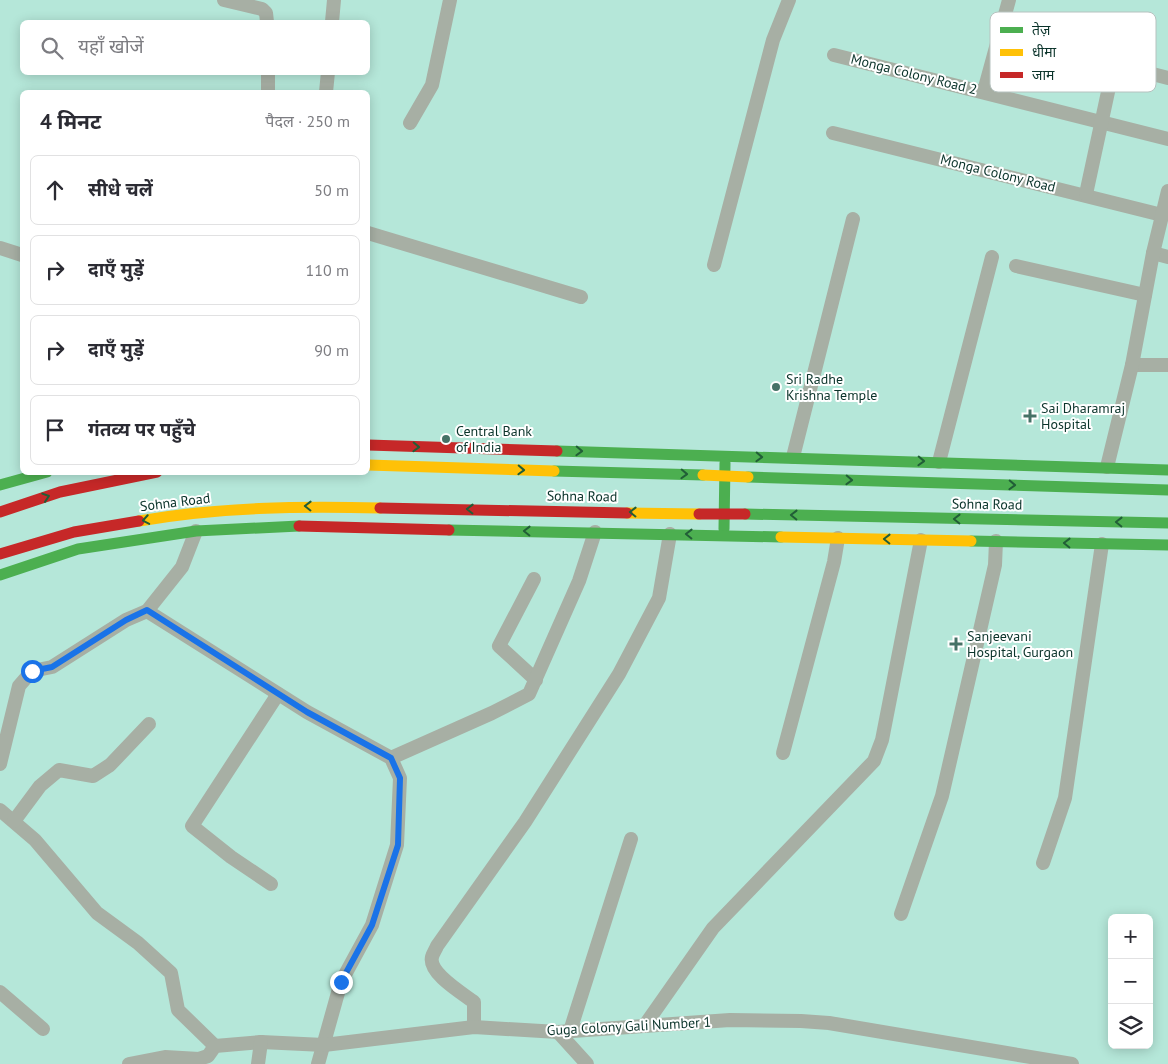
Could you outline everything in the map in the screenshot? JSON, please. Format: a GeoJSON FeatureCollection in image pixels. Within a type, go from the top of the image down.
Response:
{"type":"FeatureCollection","features":[{"type":"Feature","properties":{"kind":"main road"},"geometry":{"type":"LineString","coordinates":[[370,445],[1168,470]]}},
{"type":"Feature","properties":{"kind":"main road"},"geometry":{"type":"LineString","coordinates":[[724,535],[725,456]]}},
{"type":"Feature","properties":{"kind":"main road","name":"Sohna Road"},"geometry":{"type":"LineString","coordinates":[[370,465],[1168,490]]}},
{"type":"Feature","properties":{"kind":"main road"},"geometry":{"type":"LineString","coordinates":[[0,485],[36,475]]}},
{"type":"Feature","properties":{"kind":"main road"},"geometry":{"type":"LineString","coordinates":[[0,512],[60,492],[142,475]]}},
{"type":"Feature","properties":{"kind":"main road","name":"Sohna Road"},"geometry":{"type":"LineString","coordinates":[[0,554],[74,532],[168,516],[289,506],[1168,523]]}},
{"type":"Feature","properties":{"kind":"main road"},"geometry":{"type":"LineString","coordinates":[[0,575],[78,549],[196,531],[276,526],[1168,545]]}},
{"type":"Feature","properties":{"kind":"street"},"geometry":{"type":"LineString","coordinates":[[224,0],[262,10],[266,13],[267,20]]}},
{"type":"Feature","properties":{"kind":"street"},"geometry":{"type":"LineString","coordinates":[[332,20],[334,0]]}},
{"type":"Feature","properties":{"kind":"street"},"geometry":{"type":"LineString","coordinates":[[410,123],[432,85],[450,0]]}},
{"type":"Feature","properties":{"kind":"street"},"geometry":{"type":"LineString","coordinates":[[714,265],[773,40],[789,0]]}},
{"type":"Feature","properties":{"kind":"street","name":"Monga Colony Road 2"},"geometry":{"type":"LineString","coordinates":[[834,54],[1168,138]]}},
{"type":"Feature","properties":{"kind":"street"},"geometry":{"type":"LineString","coordinates":[[984,91],[990,69]]}},
{"type":"Feature","properties":{"kind":"street"},"geometry":{"type":"LineString","coordinates":[[268,75],[268,90]]}},
{"type":"Feature","properties":{"kind":"street"},"geometry":{"type":"LineString","coordinates":[[326,90],[328,75]]}},
{"type":"Feature","properties":{"kind":"street"},"geometry":{"type":"LineString","coordinates":[[1086,194],[1108,92]]}},
{"type":"Feature","properties":{"kind":"street","name":"Monga Colony Road"},"geometry":{"type":"LineString","coordinates":[[833,133],[1086,194],[1162,215]]}},
{"type":"Feature","properties":{"kind":"street"},"geometry":{"type":"LineString","coordinates":[[1107,467],[1132,365],[1153,253],[1168,191]]}},
{"type":"Feature","properties":{"kind":"street"},"geometry":{"type":"LineString","coordinates":[[793,458],[853,220]]}},
{"type":"Feature","properties":{"kind":"street"},"geometry":{"type":"LineString","coordinates":[[370,234],[581,297]]}},
{"type":"Feature","properties":{"kind":"street"},"geometry":{"type":"LineString","coordinates":[[0,248],[20,254]]}},
{"type":"Feature","properties":{"kind":"street"},"geometry":{"type":"LineString","coordinates":[[1153,253],[1168,257]]}},
{"type":"Feature","properties":{"kind":"street"},"geometry":{"type":"LineString","coordinates":[[940,462],[992,257]]}},
{"type":"Feature","properties":{"kind":"street"},"geometry":{"type":"LineString","coordinates":[[1016,266],[1145,295]]}},
{"type":"Feature","properties":{"kind":"street"},"geometry":{"type":"LineString","coordinates":[[1132,365],[1168,365]]}},
{"type":"Feature","properties":{"kind":"street"},"geometry":{"type":"LineString","coordinates":[[0,764],[19,686],[32,671],[52,667],[126,620],[147,610],[182,567],[196,531]]}},
{"type":"Feature","properties":{"kind":"street"},"geometry":{"type":"LineString","coordinates":[[391,758],[529,694],[579,581],[595,532]]}},
{"type":"Feature","properties":{"kind":"street"},"geometry":{"type":"LineString","coordinates":[[474,1027],[474,1002],[438,974],[433,967],[432,958],[437,946],[525,822],[619,674],[659,598],[670,534]]}},
{"type":"Feature","properties":{"kind":"street"},"geometry":{"type":"LineString","coordinates":[[783,753],[834,562],[838,538]]}},
{"type":"Feature","properties":{"kind":"street"},"geometry":{"type":"LineString","coordinates":[[645,1025],[713,928],[874,761],[882,740],[921,540]]}},
{"type":"Feature","properties":{"kind":"street"},"geometry":{"type":"LineString","coordinates":[[902,914],[942,796],[995,565],[996,541]]}},
{"type":"Feature","properties":{"kind":"street"},"geometry":{"type":"LineString","coordinates":[[1043,863],[1065,798],[1102,544]]}},
{"type":"Feature","properties":{"kind":"street"},"geometry":{"type":"LineString","coordinates":[[534,579],[498,646],[536,680]]}},
{"type":"Feature","properties":{"kind":"street"},"geometry":{"type":"LineString","coordinates":[[147,610],[307,712],[391,758],[400,778],[398,845],[372,925],[341,982],[318,1064]]}},
{"type":"Feature","properties":{"kind":"street"},"geometry":{"type":"LineString","coordinates":[[271,884],[231,857],[192,826],[278,694]]}},
{"type":"Feature","properties":{"kind":"street"},"geometry":{"type":"LineString","coordinates":[[14,821],[40,786],[59,770],[93,776],[110,765],[148,724]]}},
{"type":"Feature","properties":{"kind":"street"},"geometry":{"type":"LineString","coordinates":[[0,810],[35,840],[97,913],[138,943],[171,973],[178,1010],[215,1046]]}},
{"type":"Feature","properties":{"kind":"street"},"geometry":{"type":"LineString","coordinates":[[587,1064],[564,1031],[632,839]]}},
{"type":"Feature","properties":{"kind":"street"},"geometry":{"type":"LineString","coordinates":[[0,992],[43,1029]]}},
{"type":"Feature","properties":{"kind":"street","name":"Guga Colony Gali Number 1"},"geometry":{"type":"LineString","coordinates":[[129,1064],[165,1057],[199,1059],[208,1056],[215,1046],[261,1042],[324,1045],[474,1027],[564,1031],[730,1020],[829,1023],[1072,1064]]}},
{"type":"Feature","properties":{"kind":"street"},"geometry":{"type":"LineString","coordinates":[[258,1064],[261,1042]]}},
{"type":"Feature","properties":{"kind":"traffic: fast"},"geometry":{"type":"LineString","coordinates":[[557,451],[1168,470]]}},
{"type":"Feature","properties":{"kind":"traffic: fast"},"geometry":{"type":"LineString","coordinates":[[724,529],[725,463]]}},
{"type":"Feature","properties":{"kind":"traffic: fast"},"geometry":{"type":"LineString","coordinates":[[554,471],[703,475]]}},
{"type":"Feature","properties":{"kind":"traffic: fast"},"geometry":{"type":"LineString","coordinates":[[0,485],[36,475]]}},
{"type":"Feature","properties":{"kind":"traffic: fast"},"geometry":{"type":"LineString","coordinates":[[748,477],[1168,490]]}},
{"type":"Feature","properties":{"kind":"traffic: fast"},"geometry":{"type":"LineString","coordinates":[[745,514],[1168,523]]}},
{"type":"Feature","properties":{"kind":"traffic: fast"},"geometry":{"type":"LineString","coordinates":[[0,575],[78,549],[196,531],[299,526]]}},
{"type":"Feature","properties":{"kind":"traffic: fast"},"geometry":{"type":"LineString","coordinates":[[449,530],[781,537]]}},
{"type":"Feature","properties":{"kind":"traffic: fast"},"geometry":{"type":"LineString","coordinates":[[971,541],[1168,545]]}},
{"type":"Feature","properties":{"kind":"traffic: slow"},"geometry":{"type":"LineString","coordinates":[[370,465],[554,471]]}},
{"type":"Feature","properties":{"kind":"traffic: slow"},"geometry":{"type":"LineString","coordinates":[[703,475],[748,477]]}},
{"type":"Feature","properties":{"kind":"traffic: slow"},"geometry":{"type":"LineString","coordinates":[[139,521],[169,516],[259,508],[380,508]]}},
{"type":"Feature","properties":{"kind":"traffic: slow"},"geometry":{"type":"LineString","coordinates":[[627,513],[699,514]]}},
{"type":"Feature","properties":{"kind":"traffic: slow"},"geometry":{"type":"LineString","coordinates":[[781,537],[971,541]]}},
{"type":"Feature","properties":{"kind":"traffic: jam"},"geometry":{"type":"LineString","coordinates":[[370,445],[557,451]]}},
{"type":"Feature","properties":{"kind":"traffic: jam"},"geometry":{"type":"LineString","coordinates":[[0,512],[60,492],[142,475]]}},
{"type":"Feature","properties":{"kind":"traffic: jam"},"geometry":{"type":"LineString","coordinates":[[380,508],[627,513]]}},
{"type":"Feature","properties":{"kind":"traffic: jam"},"geometry":{"type":"LineString","coordinates":[[699,514],[745,514]]}},
{"type":"Feature","properties":{"kind":"traffic: jam"},"geometry":{"type":"LineString","coordinates":[[0,554],[74,532],[139,521]]}},
{"type":"Feature","properties":{"kind":"traffic: jam"},"geometry":{"type":"LineString","coordinates":[[299,526],[449,530]]}},
{"type":"Feature","properties":{"kind":"place","name":"Sri Radhe Krishna Temple"},"geometry":{"type":"Point","coordinates":[776,387]}},
{"type":"Feature","properties":{"kind":"place","name":"Sai Dharamraj Hospital"},"geometry":{"type":"Point","coordinates":[1030,416]}},
{"type":"Feature","properties":{"kind":"place","name":"Central Bank of India"},"geometry":{"type":"Point","coordinates":[446,439]}},
{"type":"Feature","properties":{"kind":"place","name":"Sanjeevani Hospital, Gurgaon"},"geometry":{"type":"Point","coordinates":[956,644]}},
{"type":"Feature","properties":{"kind":"route"},"geometry":{"type":"LineString","coordinates":[[32,671],[52,667],[126,620],[147,610],[307,712],[391,758],[400,778],[398,845],[372,925],[341,982]]}}]}
